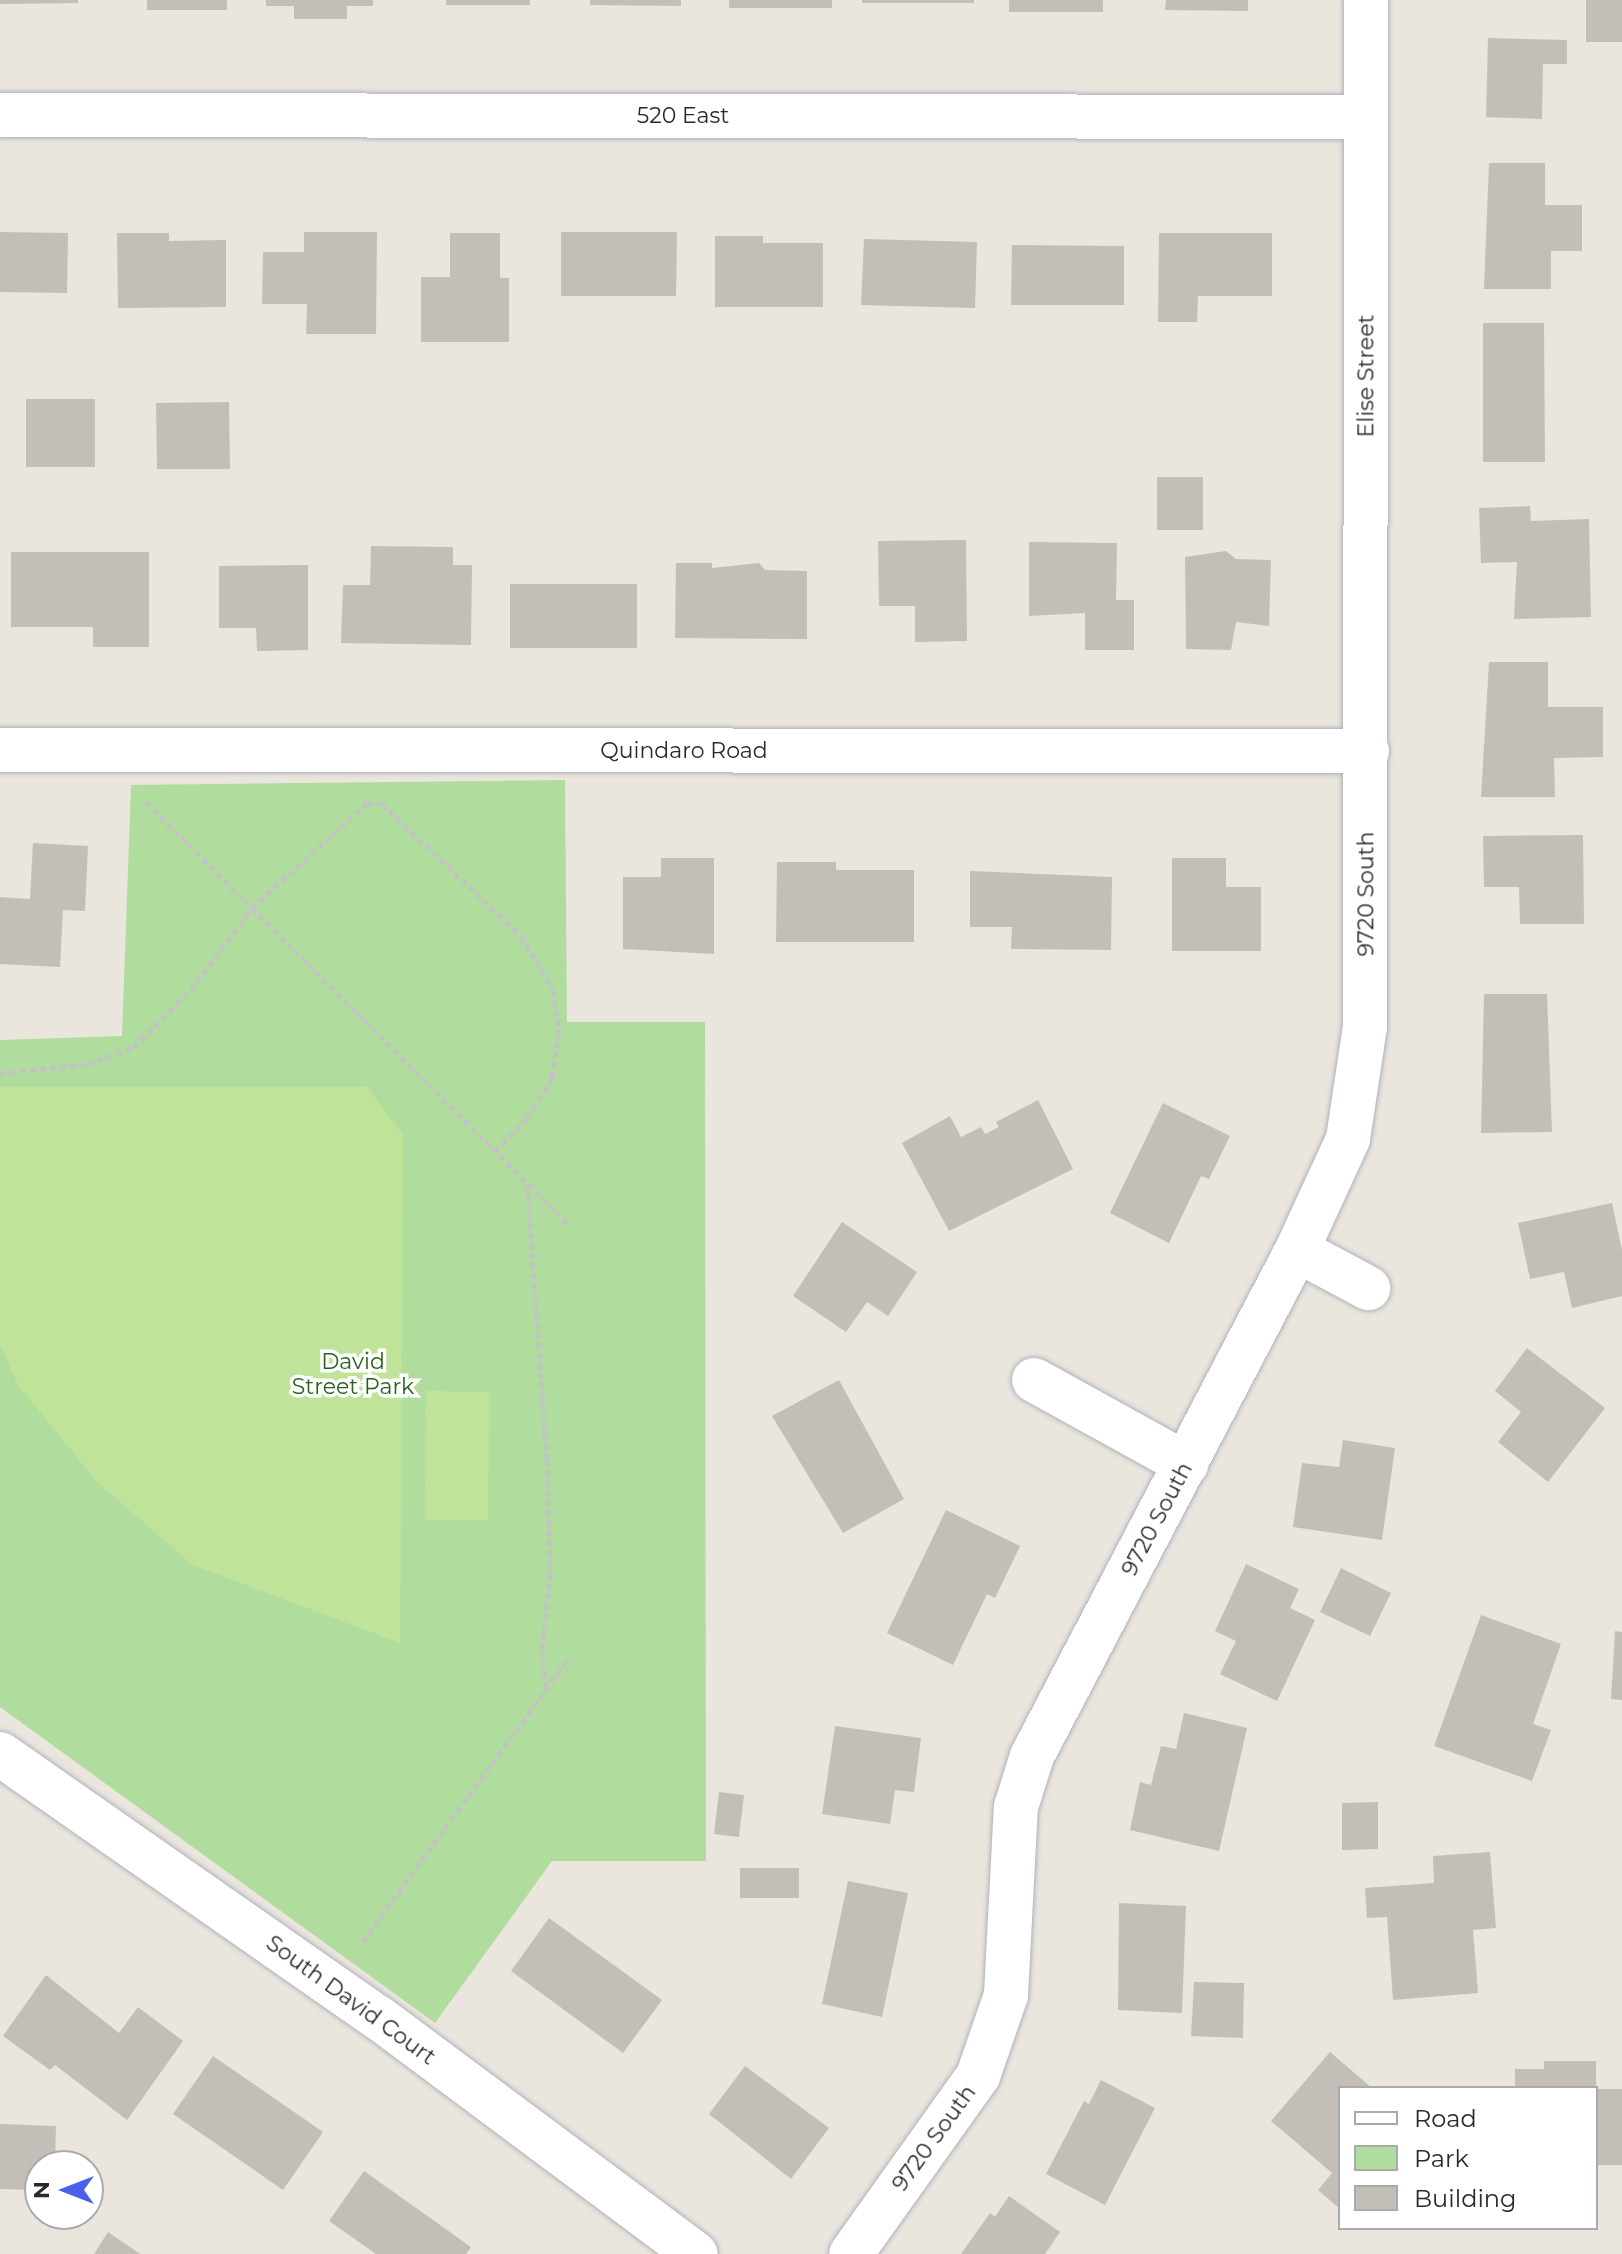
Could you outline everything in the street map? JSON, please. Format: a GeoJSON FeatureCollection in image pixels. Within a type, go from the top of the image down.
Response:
{"type":"FeatureCollection","features":[{"type":"Feature","properties":{"kind":"street","name":"Elise Street"},"geometry":{"type":"LineString","coordinates":[[1366,0],[1367,751]]}},
{"type":"Feature","properties":{"kind":"street","name":"520 East"},"geometry":{"type":"LineString","coordinates":[[0,115],[1366,117]]}},
{"type":"Feature","properties":{"kind":"street","name":"Quindaro Road"},"geometry":{"type":"LineString","coordinates":[[0,750],[1367,751]]}},
{"type":"Feature","properties":{"kind":"street","name":"9720 South"},"geometry":{"type":"LineString","coordinates":[[851,2254],[978,2076],[1006,1995],[1016,1807],[1032,1756],[1297,1250],[1348,1139],[1360,1083],[1367,751]]}},
{"type":"Feature","properties":{"kind":"street"},"geometry":{"type":"LineString","coordinates":[[1297,1250],[1368,1288]]}},
{"type":"Feature","properties":{"kind":"street"},"geometry":{"type":"LineString","coordinates":[[1034,1380],[1186,1464]]}},
{"type":"Feature","properties":{"kind":"street","name":"South David Court"},"geometry":{"type":"LineString","coordinates":[[0,1754],[379,2018],[696,2254]]}},
{"type":"Feature","properties":{"kind":"path"},"geometry":{"type":"LineString","coordinates":[[146,802],[569,1225]]}},
{"type":"Feature","properties":{"kind":"path"},"geometry":{"type":"LineString","coordinates":[[0,1073],[88,1064],[134,1047],[191,989],[252,908],[367,803],[382,804],[521,936],[553,990],[559,1032],[552,1078],[527,1118],[495,1151]]}},
{"type":"Feature","properties":{"kind":"path"},"geometry":{"type":"LineString","coordinates":[[527,1183],[547,1460],[546,1689]]}},
{"type":"Feature","properties":{"kind":"path"},"geometry":{"type":"LineString","coordinates":[[363,1941],[570,1656]]}},
{"type":"Feature","properties":{"kind":"green space","name":"David Street Park"},"geometry":{"type":"Polygon","coordinates":[[[565,780],[567,1022],[705,1022],[706,1861],[552,1861],[435,2023],[0,1707],[0,1040],[122,1036],[131,785],[565,780]]]}},
{"type":"Feature","properties":{"kind":"green space"},"geometry":{"type":"Polygon","coordinates":[[[0,1087],[367,1087],[403,1135],[400,1643],[193,1565],[98,1483],[18,1385],[0,1345],[0,1087]]]}},
{"type":"Feature","properties":{"kind":"green space"},"geometry":{"type":"Polygon","coordinates":[[[426,1391],[489,1392],[488,1520],[425,1520],[426,1391]]]}},
{"type":"Feature","properties":{"kind":"building"},"geometry":{"type":"Polygon","coordinates":[[[0,0],[78,0],[78,3],[0,4],[0,0]]]}},
{"type":"Feature","properties":{"kind":"building"},"geometry":{"type":"Polygon","coordinates":[[[147,0],[227,0],[227,10],[147,10],[147,0]]]}},
{"type":"Feature","properties":{"kind":"building"},"geometry":{"type":"Polygon","coordinates":[[[266,0],[373,0],[373,6],[347,6],[347,19],[294,19],[294,6],[266,6],[266,0]]]}},
{"type":"Feature","properties":{"kind":"building"},"geometry":{"type":"Polygon","coordinates":[[[446,0],[530,0],[530,5],[446,5],[446,0]]]}},
{"type":"Feature","properties":{"kind":"building"},"geometry":{"type":"Polygon","coordinates":[[[590,0],[681,0],[681,6],[590,5],[590,0]]]}},
{"type":"Feature","properties":{"kind":"building"},"geometry":{"type":"Polygon","coordinates":[[[729,0],[832,0],[832,8],[729,8],[729,0]]]}},
{"type":"Feature","properties":{"kind":"building"},"geometry":{"type":"Polygon","coordinates":[[[862,0],[974,0],[974,3],[862,3],[862,0]]]}},
{"type":"Feature","properties":{"kind":"building"},"geometry":{"type":"Polygon","coordinates":[[[1009,0],[1103,0],[1103,12],[1009,12],[1009,0]]]}},
{"type":"Feature","properties":{"kind":"building"},"geometry":{"type":"Polygon","coordinates":[[[1166,0],[1248,0],[1248,11],[1165,10],[1166,0]]]}},
{"type":"Feature","properties":{"kind":"building"},"geometry":{"type":"Polygon","coordinates":[[[1586,0],[1622,0],[1622,42],[1586,42],[1586,0]]]}},
{"type":"Feature","properties":{"kind":"building"},"geometry":{"type":"Polygon","coordinates":[[[1488,38],[1567,40],[1567,64],[1543,64],[1542,119],[1486,117],[1488,38]]]}},
{"type":"Feature","properties":{"kind":"building"},"geometry":{"type":"Polygon","coordinates":[[[1489,163],[1545,163],[1545,205],[1582,205],[1582,251],[1551,251],[1551,289],[1484,289],[1489,163]]]}},
{"type":"Feature","properties":{"kind":"building"},"geometry":{"type":"Polygon","coordinates":[[[0,232],[68,233],[67,293],[0,292],[0,232]]]}},
{"type":"Feature","properties":{"kind":"building"},"geometry":{"type":"Polygon","coordinates":[[[304,232],[377,232],[376,334],[306,334],[307,304],[262,304],[263,252],[304,252],[304,232]]]}},
{"type":"Feature","properties":{"kind":"building"},"geometry":{"type":"Polygon","coordinates":[[[561,232],[677,232],[676,296],[561,296],[561,232]]]}},
{"type":"Feature","properties":{"kind":"building"},"geometry":{"type":"Polygon","coordinates":[[[117,233],[169,233],[169,241],[226,240],[226,307],[118,308],[117,233]]]}},
{"type":"Feature","properties":{"kind":"building"},"geometry":{"type":"Polygon","coordinates":[[[450,233],[500,233],[500,278],[509,278],[509,342],[421,342],[421,277],[450,277],[450,233]]]}},
{"type":"Feature","properties":{"kind":"building"},"geometry":{"type":"Polygon","coordinates":[[[1159,233],[1272,233],[1272,296],[1198,296],[1197,322],[1158,322],[1159,233]]]}},
{"type":"Feature","properties":{"kind":"building"},"geometry":{"type":"Polygon","coordinates":[[[715,236],[763,236],[763,243],[823,243],[823,307],[715,307],[715,236]]]}},
{"type":"Feature","properties":{"kind":"building"},"geometry":{"type":"Polygon","coordinates":[[[864,239],[977,242],[975,308],[861,305],[864,239]]]}},
{"type":"Feature","properties":{"kind":"building"},"geometry":{"type":"Polygon","coordinates":[[[1012,245],[1124,246],[1124,305],[1011,305],[1012,245]]]}},
{"type":"Feature","properties":{"kind":"building"},"geometry":{"type":"Polygon","coordinates":[[[1483,323],[1544,323],[1545,462],[1483,462],[1483,323]]]}},
{"type":"Feature","properties":{"kind":"building"},"geometry":{"type":"Polygon","coordinates":[[[26,399],[95,399],[95,467],[26,467],[26,399]]]}},
{"type":"Feature","properties":{"kind":"building"},"geometry":{"type":"Polygon","coordinates":[[[229,402],[230,469],[157,469],[156,403],[229,402]]]}},
{"type":"Feature","properties":{"kind":"building"},"geometry":{"type":"Polygon","coordinates":[[[1157,477],[1203,477],[1203,530],[1157,530],[1157,477]]]}},
{"type":"Feature","properties":{"kind":"building"},"geometry":{"type":"Polygon","coordinates":[[[1530,506],[1531,521],[1589,519],[1591,617],[1514,619],[1517,562],[1481,563],[1479,508],[1530,506]]]}},
{"type":"Feature","properties":{"kind":"building"},"geometry":{"type":"Polygon","coordinates":[[[966,540],[967,641],[915,642],[915,606],[879,606],[878,541],[966,540]]]}},
{"type":"Feature","properties":{"kind":"building"},"geometry":{"type":"Polygon","coordinates":[[[1029,542],[1117,543],[1116,600],[1134,600],[1134,650],[1085,650],[1085,613],[1029,616],[1029,542]]]}},
{"type":"Feature","properties":{"kind":"building"},"geometry":{"type":"Polygon","coordinates":[[[371,546],[453,547],[453,565],[472,565],[471,645],[341,643],[343,585],[370,585],[371,546]]]}},
{"type":"Feature","properties":{"kind":"building"},"geometry":{"type":"Polygon","coordinates":[[[1226,551],[1236,559],[1271,560],[1269,626],[1236,622],[1231,650],[1186,649],[1185,557],[1226,551]]]}},
{"type":"Feature","properties":{"kind":"building"},"geometry":{"type":"Polygon","coordinates":[[[11,552],[149,552],[149,647],[93,647],[93,627],[11,627],[11,552]]]}},
{"type":"Feature","properties":{"kind":"building"},"geometry":{"type":"Polygon","coordinates":[[[676,563],[712,563],[712,568],[759,563],[765,570],[807,571],[807,639],[675,638],[676,563]]]}},
{"type":"Feature","properties":{"kind":"building"},"geometry":{"type":"Polygon","coordinates":[[[308,565],[308,650],[257,651],[256,628],[219,628],[219,566],[308,565]]]}},
{"type":"Feature","properties":{"kind":"building"},"geometry":{"type":"Polygon","coordinates":[[[510,584],[637,584],[637,648],[510,648],[510,584]]]}},
{"type":"Feature","properties":{"kind":"building"},"geometry":{"type":"Polygon","coordinates":[[[1489,662],[1548,662],[1548,707],[1603,707],[1603,757],[1554,758],[1555,797],[1481,797],[1489,662]]]}},
{"type":"Feature","properties":{"kind":"building"},"geometry":{"type":"Polygon","coordinates":[[[1583,835],[1584,924],[1520,924],[1519,887],[1484,887],[1483,836],[1583,835]]]}},
{"type":"Feature","properties":{"kind":"building"},"geometry":{"type":"Polygon","coordinates":[[[33,843],[88,846],[85,911],[63,910],[60,967],[0,964],[0,897],[30,899],[33,843]]]}},
{"type":"Feature","properties":{"kind":"building"},"geometry":{"type":"Polygon","coordinates":[[[661,858],[714,858],[714,954],[623,949],[623,877],[661,877],[661,858]]]}},
{"type":"Feature","properties":{"kind":"building"},"geometry":{"type":"Polygon","coordinates":[[[1172,858],[1226,858],[1226,887],[1261,887],[1261,951],[1172,951],[1172,858]]]}},
{"type":"Feature","properties":{"kind":"building"},"geometry":{"type":"Polygon","coordinates":[[[777,862],[836,862],[836,870],[914,870],[914,942],[776,942],[777,862]]]}},
{"type":"Feature","properties":{"kind":"building"},"geometry":{"type":"Polygon","coordinates":[[[970,871],[1112,877],[1111,950],[1011,949],[1012,927],[970,927],[970,871]]]}},
{"type":"Feature","properties":{"kind":"building"},"geometry":{"type":"Polygon","coordinates":[[[1484,994],[1547,994],[1552,1132],[1481,1133],[1484,994]]]}},
{"type":"Feature","properties":{"kind":"building"},"geometry":{"type":"Polygon","coordinates":[[[1038,1100],[1073,1169],[949,1231],[902,1143],[950,1116],[961,1137],[981,1127],[985,1134],[999,1127],[996,1122],[1038,1100]]]}},
{"type":"Feature","properties":{"kind":"building"},"geometry":{"type":"Polygon","coordinates":[[[1163,1103],[1230,1136],[1209,1179],[1201,1176],[1169,1243],[1110,1213],[1163,1103]]]}},
{"type":"Feature","properties":{"kind":"building"},"geometry":{"type":"Polygon","coordinates":[[[1612,1203],[1622,1250],[1622,1296],[1572,1308],[1564,1272],[1530,1279],[1518,1223],[1612,1203]]]}},
{"type":"Feature","properties":{"kind":"building"},"geometry":{"type":"Polygon","coordinates":[[[842,1222],[917,1272],[888,1316],[867,1302],[846,1332],[793,1296],[842,1222]]]}},
{"type":"Feature","properties":{"kind":"building"},"geometry":{"type":"Polygon","coordinates":[[[1527,1348],[1605,1408],[1548,1482],[1498,1442],[1521,1412],[1495,1391],[1527,1348]]]}},
{"type":"Feature","properties":{"kind":"building"},"geometry":{"type":"Polygon","coordinates":[[[839,1380],[904,1499],[843,1533],[772,1416],[839,1380]]]}},
{"type":"Feature","properties":{"kind":"building"},"geometry":{"type":"Polygon","coordinates":[[[1343,1440],[1395,1448],[1382,1540],[1293,1527],[1302,1463],[1339,1467],[1343,1440]]]}},
{"type":"Feature","properties":{"kind":"building"},"geometry":{"type":"Polygon","coordinates":[[[946,1510],[1020,1546],[995,1598],[987,1594],[953,1665],[887,1633],[946,1510]]]}},
{"type":"Feature","properties":{"kind":"building"},"geometry":{"type":"Polygon","coordinates":[[[1246,1564],[1299,1589],[1290,1608],[1315,1620],[1277,1701],[1220,1674],[1236,1641],[1215,1631],[1246,1564]]]}},
{"type":"Feature","properties":{"kind":"building"},"geometry":{"type":"Polygon","coordinates":[[[1341,1568],[1391,1593],[1370,1636],[1320,1612],[1341,1568]]]}},
{"type":"Feature","properties":{"kind":"building"},"geometry":{"type":"Polygon","coordinates":[[[1481,1615],[1561,1644],[1533,1724],[1551,1730],[1532,1781],[1434,1746],[1481,1615]]]}},
{"type":"Feature","properties":{"kind":"building"},"geometry":{"type":"Polygon","coordinates":[[[1615,1631],[1622,1632],[1622,1700],[1611,1699],[1615,1631]]]}},
{"type":"Feature","properties":{"kind":"building"},"geometry":{"type":"Polygon","coordinates":[[[1184,1713],[1247,1728],[1219,1851],[1130,1830],[1140,1782],[1151,1785],[1161,1746],[1176,1749],[1184,1713]]]}},
{"type":"Feature","properties":{"kind":"building"},"geometry":{"type":"Polygon","coordinates":[[[835,1726],[921,1738],[914,1792],[895,1790],[890,1824],[822,1814],[835,1726]]]}},
{"type":"Feature","properties":{"kind":"building"},"geometry":{"type":"Polygon","coordinates":[[[719,1792],[744,1795],[739,1837],[714,1834],[719,1792]]]}},
{"type":"Feature","properties":{"kind":"building"},"geometry":{"type":"Polygon","coordinates":[[[1378,1802],[1378,1849],[1342,1850],[1342,1803],[1378,1802]]]}},
{"type":"Feature","properties":{"kind":"building"},"geometry":{"type":"Polygon","coordinates":[[[1490,1852],[1496,1928],[1473,1930],[1478,1993],[1393,2000],[1387,1917],[1367,1918],[1365,1888],[1434,1883],[1433,1856],[1490,1852]]]}},
{"type":"Feature","properties":{"kind":"building"},"geometry":{"type":"Polygon","coordinates":[[[740,1868],[799,1868],[799,1898],[740,1898],[740,1868]]]}},
{"type":"Feature","properties":{"kind":"building"},"geometry":{"type":"Polygon","coordinates":[[[848,1881],[908,1893],[882,2017],[822,2004],[848,1881]]]}},
{"type":"Feature","properties":{"kind":"building"},"geometry":{"type":"Polygon","coordinates":[[[1119,1903],[1186,1906],[1182,2013],[1118,2010],[1119,1903]]]}},
{"type":"Feature","properties":{"kind":"building"},"geometry":{"type":"Polygon","coordinates":[[[549,1918],[662,2000],[623,2053],[511,1971],[549,1918]]]}},
{"type":"Feature","properties":{"kind":"building"},"geometry":{"type":"Polygon","coordinates":[[[46,1975],[119,2033],[138,2007],[183,2041],[127,2120],[55,2065],[50,2070],[3,2036],[46,1975]]]}},
{"type":"Feature","properties":{"kind":"building"},"geometry":{"type":"Polygon","coordinates":[[[1194,1982],[1244,1983],[1243,2038],[1191,2036],[1194,1982]]]}},
{"type":"Feature","properties":{"kind":"building"},"geometry":{"type":"Polygon","coordinates":[[[1330,2052],[1370,2086],[1338,2086],[1338,2207],[1318,2190],[1332,2173],[1271,2121],[1330,2052]]]}},
{"type":"Feature","properties":{"kind":"building"},"geometry":{"type":"Polygon","coordinates":[[[213,2056],[323,2132],[283,2190],[173,2114],[213,2056]]]}},
{"type":"Feature","properties":{"kind":"building"},"geometry":{"type":"Polygon","coordinates":[[[1544,2061],[1596,2061],[1596,2086],[1515,2086],[1515,2069],[1544,2069],[1544,2061]]]}},
{"type":"Feature","properties":{"kind":"building"},"geometry":{"type":"Polygon","coordinates":[[[745,2066],[829,2128],[791,2179],[709,2114],[745,2066]]]}},
{"type":"Feature","properties":{"kind":"building"},"geometry":{"type":"Polygon","coordinates":[[[1101,2080],[1155,2108],[1105,2205],[1046,2174],[1084,2101],[1089,2104],[1101,2080]]]}},
{"type":"Feature","properties":{"kind":"building"},"geometry":{"type":"Polygon","coordinates":[[[1598,2089],[1622,2089],[1622,2165],[1598,2165],[1598,2089]]]}},
{"type":"Feature","properties":{"kind":"building"},"geometry":{"type":"Polygon","coordinates":[[[0,2124],[56,2126],[55,2150],[24,2150],[24,2190],[0,2189],[0,2124]]]}},
{"type":"Feature","properties":{"kind":"building"},"geometry":{"type":"Polygon","coordinates":[[[364,2171],[471,2247],[466,2254],[376,2254],[329,2221],[364,2171]]]}},
{"type":"Feature","properties":{"kind":"building"},"geometry":{"type":"Polygon","coordinates":[[[1009,2196],[1060,2232],[1045,2254],[961,2254],[990,2213],[995,2217],[1009,2196]]]}},
{"type":"Feature","properties":{"kind":"building"},"geometry":{"type":"Polygon","coordinates":[[[108,2232],[140,2254],[94,2254],[108,2232]]]}}]}
